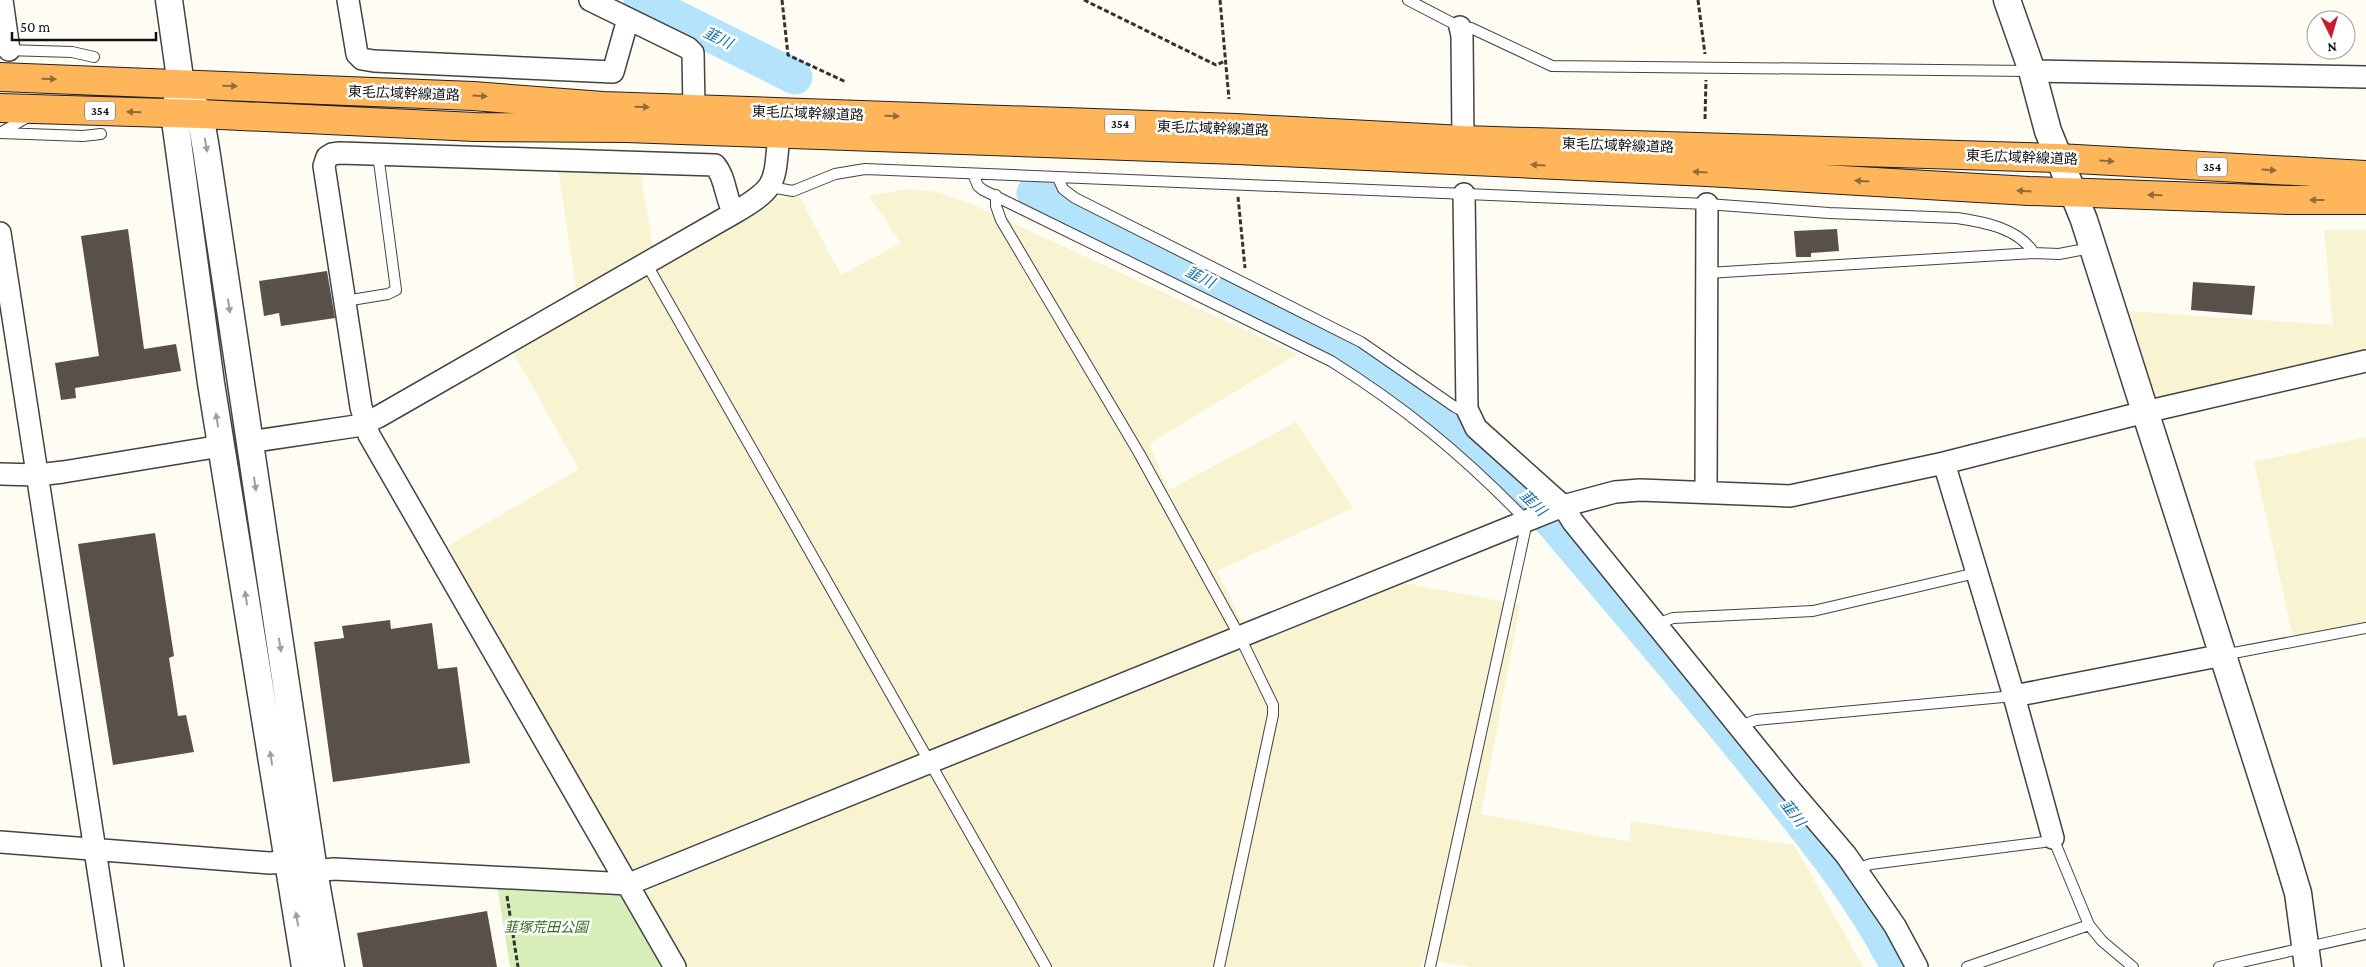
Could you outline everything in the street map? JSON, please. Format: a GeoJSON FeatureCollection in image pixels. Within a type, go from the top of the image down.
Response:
{"type":"FeatureCollection","features":[{"type":"Feature","properties":{"kind":"highway","name":"東毛広域幹線道路"},"geometry":{"type":"LineString","coordinates":[[0,77],[473,96],[603,106],[1236,128],[1463,140],[2058,158],[2366,175]]}},
{"type":"Feature","properties":{"kind":"highway","name":"東毛広域幹線道路"},"geometry":{"type":"LineString","coordinates":[[0,108],[187,113],[475,127],[626,128],[1237,150],[2073,192],[2288,200],[2366,200]]}},
{"type":"Feature","properties":{"kind":"street"},"geometry":{"type":"LineString","coordinates":[[2,0],[4,50]]}},
{"type":"Feature","properties":{"kind":"street"},"geometry":{"type":"LineString","coordinates":[[169,0],[187,113],[249,442],[314,871],[331,967]]}},
{"type":"Feature","properties":{"kind":"street"},"geometry":{"type":"LineString","coordinates":[[348,0],[356,54],[362,59],[374,61],[613,72],[628,19]]}},
{"type":"Feature","properties":{"kind":"street"},"geometry":{"type":"LineString","coordinates":[[590,0],[688,48],[693,53],[694,109]]}},
{"type":"Feature","properties":{"kind":"street"},"geometry":{"type":"LineString","coordinates":[[2007,0],[2032,71],[2048,131],[2084,220],[2091,248],[2298,893],[2308,958]]}},
{"type":"Feature","properties":{"kind":"street"},"geometry":{"type":"LineString","coordinates":[[1460,27],[1462,36],[1463,140]]}},
{"type":"Feature","properties":{"kind":"street"},"geometry":{"type":"LineString","coordinates":[[2032,71],[2366,77]]}},
{"type":"Feature","properties":{"kind":"street"},"geometry":{"type":"LineString","coordinates":[[187,113],[221,446],[305,967]]}},
{"type":"Feature","properties":{"kind":"street"},"geometry":{"type":"LineString","coordinates":[[249,442],[356,426],[365,422],[734,213],[758,199],[770,187],[775,172],[779,134]]}},
{"type":"Feature","properties":{"kind":"street"},"geometry":{"type":"LineString","coordinates":[[675,967],[374,443],[361,407],[324,162],[332,154],[378,154],[715,165],[722,176],[728,203],[734,213]]}},
{"type":"Feature","properties":{"kind":"street"},"geometry":{"type":"LineString","coordinates":[[1464,194],[1467,409],[1476,428],[1559,508],[1657,624],[1856,869],[1895,926],[1917,967]]}},
{"type":"Feature","properties":{"kind":"street"},"geometry":{"type":"LineString","coordinates":[[1706,491],[1707,204]]}},
{"type":"Feature","properties":{"kind":"street"},"geometry":{"type":"LineString","coordinates":[[0,233],[5,295],[38,475],[113,967]]}},
{"type":"Feature","properties":{"kind":"street"},"geometry":{"type":"LineString","coordinates":[[314,871],[334,869],[629,884],[1559,508],[1615,492],[1640,490],[1706,491],[1790,496],[1944,463],[2144,412],[2366,361]]}},
{"type":"Feature","properties":{"kind":"street"},"geometry":{"type":"LineString","coordinates":[[0,474],[38,475],[221,446]]}},
{"type":"Feature","properties":{"kind":"street"},"geometry":{"type":"LineString","coordinates":[[1944,463],[2014,696],[2053,838]]}},
{"type":"Feature","properties":{"kind":"street"},"geometry":{"type":"LineString","coordinates":[[2014,696],[2223,655]]}},
{"type":"Feature","properties":{"kind":"street"},"geometry":{"type":"LineString","coordinates":[[0,842],[269,863],[288,862]]}},
{"type":"Feature","properties":{"kind":"lane"},"geometry":{"type":"LineString","coordinates":[[1408,0],[1460,27],[1471,28],[1552,66],[2032,71]]}},
{"type":"Feature","properties":{"kind":"lane"},"geometry":{"type":"LineString","coordinates":[[4,50],[72,52],[94,56]]}},
{"type":"Feature","properties":{"kind":"lane"},"geometry":{"type":"LineString","coordinates":[[0,133],[42,110]]}},
{"type":"Feature","properties":{"kind":"lane"},"geometry":{"type":"LineString","coordinates":[[0,133],[83,136],[101,134]]}},
{"type":"Feature","properties":{"kind":"lane"},"geometry":{"type":"LineString","coordinates":[[344,301],[388,294],[396,290],[378,154]]}},
{"type":"Feature","properties":{"kind":"lane"},"geometry":{"type":"LineString","coordinates":[[770,187],[793,192],[835,174],[858,170],[1707,204],[1977,221],[2014,234],[2023,240],[2034,253]]}},
{"type":"Feature","properties":{"kind":"lane"},"geometry":{"type":"LineString","coordinates":[[973,174],[978,186],[1331,361],[1393,402],[1439,438],[1472,466],[1528,520],[1430,967]]}},
{"type":"Feature","properties":{"kind":"lane"},"geometry":{"type":"LineString","coordinates":[[1058,178],[1063,189],[1075,198],[1247,283],[1360,342],[1461,410],[1467,409]]}},
{"type":"Feature","properties":{"kind":"lane"},"geometry":{"type":"LineString","coordinates":[[996,195],[996,206],[1001,220],[1139,453],[1240,637],[1269,694],[1273,715],[1219,967]]}},
{"type":"Feature","properties":{"kind":"lane"},"geometry":{"type":"LineString","coordinates":[[1708,273],[2034,253],[2059,254],[2091,248]]}},
{"type":"Feature","properties":{"kind":"lane"},"geometry":{"type":"LineString","coordinates":[[646,264],[1046,967]]}},
{"type":"Feature","properties":{"kind":"lane"},"geometry":{"type":"LineString","coordinates":[[1657,624],[1673,618],[1813,611],[1976,573]]}},
{"type":"Feature","properties":{"kind":"lane"},"geometry":{"type":"LineString","coordinates":[[2223,655],[2366,628]]}},
{"type":"Feature","properties":{"kind":"lane"},"geometry":{"type":"LineString","coordinates":[[1740,726],[1756,720],[2014,696]]}},
{"type":"Feature","properties":{"kind":"lane"},"geometry":{"type":"LineString","coordinates":[[1856,869],[1871,864],[2044,842],[2053,838],[2088,926],[2102,941],[2133,967]]}},
{"type":"Feature","properties":{"kind":"lane"},"geometry":{"type":"LineString","coordinates":[[1967,967],[2088,926]]}},
{"type":"Feature","properties":{"kind":"lane"},"geometry":{"type":"LineString","coordinates":[[2219,967],[2308,958],[2366,934]]}},
{"type":"Feature","properties":{"kind":"path"},"geometry":{"type":"LineString","coordinates":[[782,0],[788,55],[846,82]]}},
{"type":"Feature","properties":{"kind":"path"},"geometry":{"type":"LineString","coordinates":[[1084,0],[1216,65],[1225,62]]}},
{"type":"Feature","properties":{"kind":"path"},"geometry":{"type":"LineString","coordinates":[[1220,0],[1229,99]]}},
{"type":"Feature","properties":{"kind":"path"},"geometry":{"type":"LineString","coordinates":[[1237,185],[1247,283]]}},
{"type":"Feature","properties":{"kind":"path"},"geometry":{"type":"LineString","coordinates":[[506,892],[518,967]]}},
{"type":"Feature","properties":{"kind":"shaded area"},"geometry":{"type":"Polygon","coordinates":[[[558,168],[641,176],[656,265],[777,198],[799,196],[841,275],[901,243],[869,196],[908,189],[936,192],[969,203],[1297,354],[1149,444],[1169,490],[1296,422],[1353,508],[1217,571],[1253,644],[1405,583],[1520,605],[1481,814],[1630,842],[1631,821],[1794,845],[1863,967],[1471,967],[1424,958],[1421,967],[684,967],[448,546],[579,469],[513,352],[577,294],[558,168]]]}},
{"type":"Feature","properties":{"kind":"shaded area"},"geometry":{"type":"Polygon","coordinates":[[[2324,230],[2366,230],[2366,352],[2162,399],[2154,395],[2129,311],[2333,325],[2324,230]]]}},
{"type":"Feature","properties":{"kind":"shaded area"},"geometry":{"type":"Polygon","coordinates":[[[2366,437],[2366,623],[2293,636],[2254,462],[2366,437]]]}},
{"type":"Feature","properties":{"kind":"green space","name":"韮塚荒田公園"},"geometry":{"type":"Polygon","coordinates":[[[497,884],[625,891],[667,967],[510,967],[497,884]]]}},
{"type":"Feature","properties":{"kind":"building"},"geometry":{"type":"Polygon","coordinates":[[[128,229],[144,349],[176,344],[181,371],[75,388],[76,398],[61,400],[55,363],[99,356],[81,236],[128,229]]]}},
{"type":"Feature","properties":{"kind":"building"},"geometry":{"type":"Polygon","coordinates":[[[1837,229],[1839,251],[1811,253],[1811,257],[1796,257],[1794,231],[1837,229]]]}},
{"type":"Feature","properties":{"kind":"building"},"geometry":{"type":"Polygon","coordinates":[[[327,271],[335,318],[281,326],[279,313],[264,316],[259,281],[327,271]]]}},
{"type":"Feature","properties":{"kind":"building"},"geometry":{"type":"Polygon","coordinates":[[[2193,282],[2255,286],[2252,315],[2191,310],[2193,282]]]}},
{"type":"Feature","properties":{"kind":"building"},"geometry":{"type":"Polygon","coordinates":[[[155,533],[174,656],[169,658],[178,716],[186,715],[194,752],[113,765],[78,544],[155,533]]]}},
{"type":"Feature","properties":{"kind":"building"},"geometry":{"type":"Polygon","coordinates":[[[390,620],[391,629],[432,623],[438,669],[457,667],[470,763],[333,782],[314,642],[344,638],[342,626],[390,620]]]}},
{"type":"Feature","properties":{"kind":"building"},"geometry":{"type":"Polygon","coordinates":[[[487,911],[497,967],[363,967],[357,933],[487,911]]]}},
{"type":"Feature","properties":{"kind":"waterway","name":"韮川"},"geometry":{"type":"LineString","coordinates":[[641,0],[795,77]]}},
{"type":"Feature","properties":{"kind":"waterway","name":"韮川"},"geometry":{"type":"LineString","coordinates":[[1034,193],[1357,357],[1436,414],[1485,456],[1555,525],[1738,743],[1836,868],[1869,916],[1898,967]]}}]}
